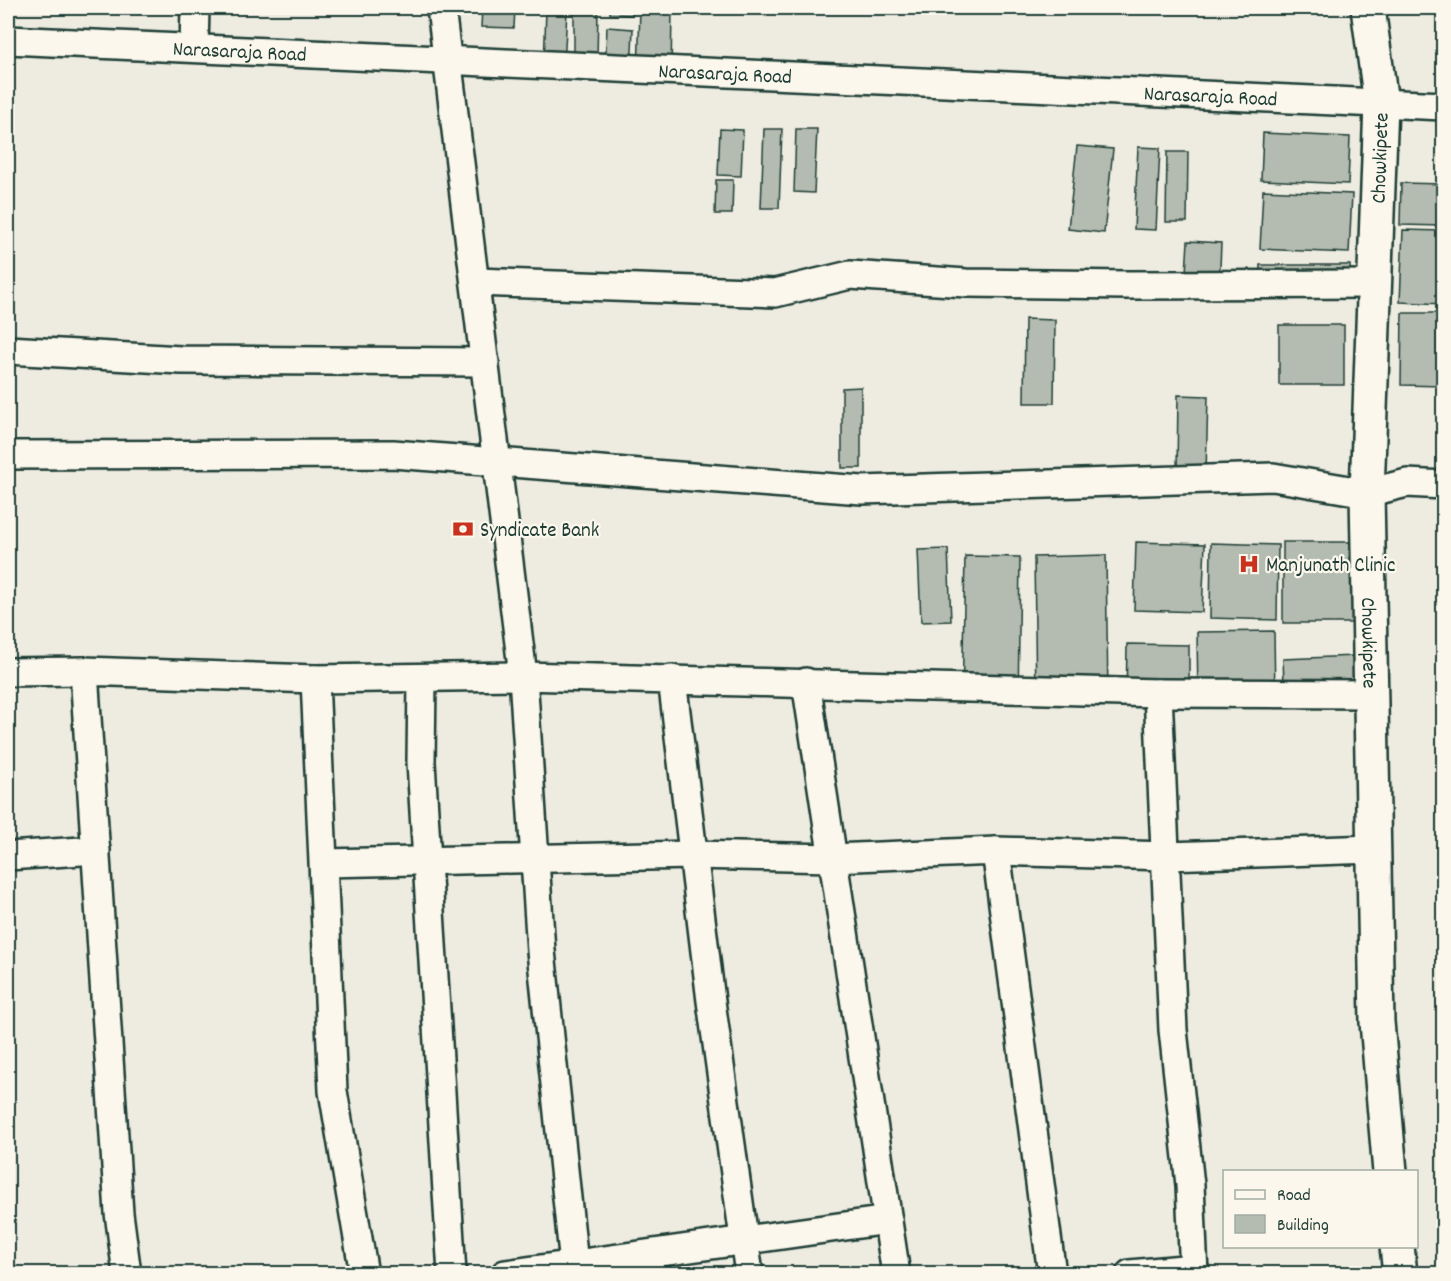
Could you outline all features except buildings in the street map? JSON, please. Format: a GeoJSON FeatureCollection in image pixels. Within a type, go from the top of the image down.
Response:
{"type":"FeatureCollection","features":[{"type":"Feature","properties":{"kind":"street"},"geometry":{"type":"LineString","coordinates":[[194,48],[195,8]]}},
{"type":"Feature","properties":{"kind":"street"},"geometry":{"type":"LineString","coordinates":[[441,8],[523,676],[541,951],[575,1269]]}},
{"type":"Feature","properties":{"kind":"street","name":"Chowkipete"},"geometry":{"type":"LineString","coordinates":[[1368,8],[1381,103],[1367,493],[1377,1022],[1390,1170]]}},
{"type":"Feature","properties":{"kind":"street","name":"Narasaraja Road"},"geometry":{"type":"LineString","coordinates":[[8,40],[1443,106]]}},
{"type":"Feature","properties":{"kind":"street"},"geometry":{"type":"LineString","coordinates":[[476,282],[775,293],[850,275],[966,283],[1375,284]]}},
{"type":"Feature","properties":{"kind":"street"},"geometry":{"type":"LineString","coordinates":[[8,350],[182,360],[485,362]]}},
{"type":"Feature","properties":{"kind":"street"},"geometry":{"type":"LineString","coordinates":[[8,455],[393,454],[862,490],[1273,477],[1367,493],[1407,483],[1443,485]]}},
{"type":"Feature","properties":{"kind":"street"},"geometry":{"type":"LineString","coordinates":[[8,672],[84,671],[315,679],[523,676],[1158,693],[1371,694]]}},
{"type":"Feature","properties":{"kind":"street"},"geometry":{"type":"LineString","coordinates":[[84,671],[119,1213],[127,1274]]}},
{"type":"Feature","properties":{"kind":"street"},"geometry":{"type":"LineString","coordinates":[[422,678],[421,762],[452,1274]]}},
{"type":"Feature","properties":{"kind":"street"},"geometry":{"type":"LineString","coordinates":[[315,679],[333,1091],[364,1274]]}},
{"type":"Feature","properties":{"kind":"street"},"geometry":{"type":"LineString","coordinates":[[672,679],[692,855],[748,1274]]}},
{"type":"Feature","properties":{"kind":"street"},"geometry":{"type":"LineString","coordinates":[[806,682],[896,1274]]}},
{"type":"Feature","properties":{"kind":"street"},"geometry":{"type":"LineString","coordinates":[[1130,1274],[1194,1270],[1190,1185],[1173,1030],[1158,693]]}},
{"type":"Feature","properties":{"kind":"street"},"geometry":{"type":"LineString","coordinates":[[324,863],[692,855],[833,858],[996,851],[1167,856],[1374,849]]}},
{"type":"Feature","properties":{"kind":"street"},"geometry":{"type":"LineString","coordinates":[[8,856],[96,850]]}},
{"type":"Feature","properties":{"kind":"street"},"geometry":{"type":"LineString","coordinates":[[996,851],[1052,1274]]}},
{"type":"Feature","properties":{"kind":"street"},"geometry":{"type":"LineString","coordinates":[[505,1274],[575,1269],[742,1240],[888,1220]]}},
{"type":"Feature","properties":{"kind":"street"},"geometry":{"type":"LineString","coordinates":[[1397,1248],[1400,1274]]}},
{"type":"Feature","properties":{"kind":"place","name":"Syndicate Bank"},"geometry":{"type":"Point","coordinates":[463,529]}},
{"type":"Feature","properties":{"kind":"place","name":"Manjunath Clinic"},"geometry":{"type":"Point","coordinates":[1249,564]}}]}
